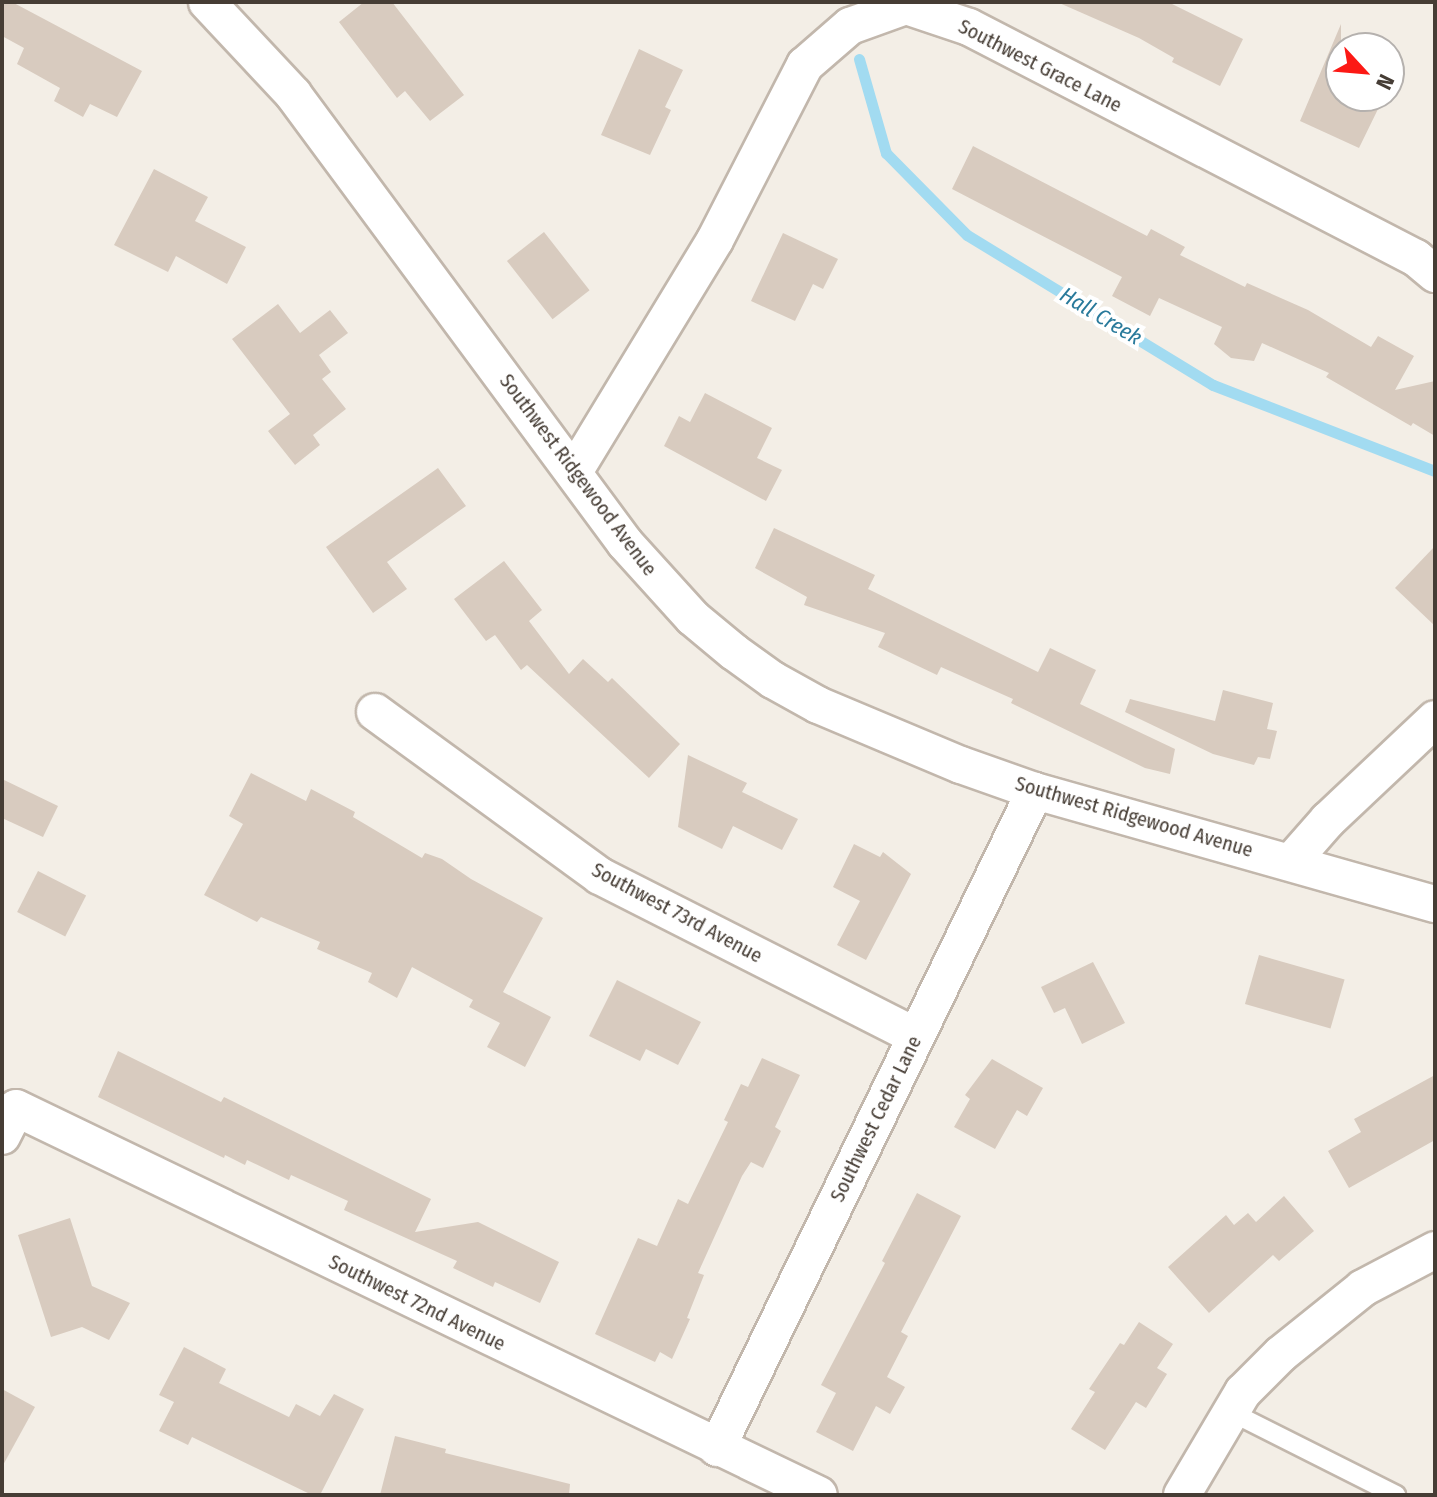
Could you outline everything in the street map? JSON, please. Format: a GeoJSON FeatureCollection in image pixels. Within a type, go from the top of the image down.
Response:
{"type":"FeatureCollection","features":[{"type":"Feature","properties":{"kind":"street","name":"Southwest Ridgewood Avenue"},"geometry":{"type":"LineString","coordinates":[[207,2],[293,94],[625,543],[683,608],[734,652],[773,680],[880,733],[1035,791],[1292,861],[1435,904]]}},
{"type":"Feature","properties":{"kind":"street","name":"Southwest Grace Lane"},"geometry":{"type":"LineString","coordinates":[[574,472],[715,240],[805,65],[850,26],[906,6],[969,27],[1416,258],[1435,274]]}},
{"type":"Feature","properties":{"kind":"street","name":"Southwest 73rd Avenue"},"geometry":{"type":"LineString","coordinates":[[375,712],[600,876],[915,1036]]}},
{"type":"Feature","properties":{"kind":"street"},"geometry":{"type":"LineString","coordinates":[[1292,861],[1328,820],[1435,719]]}},
{"type":"Feature","properties":{"kind":"street","name":"Southwest Cedar Lane"},"geometry":{"type":"LineString","coordinates":[[717,1448],[1035,791]]}},
{"type":"Feature","properties":{"kind":"street","name":"Southwest 72nd Avenue"},"geometry":{"type":"LineString","coordinates":[[9,1122],[819,1495]]}},
{"type":"Feature","properties":{"kind":"street"},"geometry":{"type":"LineString","coordinates":[[1182,1495],[1243,1392],[1281,1354],[1351,1297],[1435,1250]]}},
{"type":"Feature","properties":{"kind":"lane"},"geometry":{"type":"LineString","coordinates":[[1231,1412],[1396,1495]]}},
{"type":"Feature","properties":{"kind":"building"},"geometry":{"type":"Polygon","coordinates":[[[2,2],[12,2],[142,71],[117,117],[90,104],[83,117],[54,101],[60,88],[17,64],[24,48],[2,36],[2,2]]]}},
{"type":"Feature","properties":{"kind":"building"},"geometry":{"type":"Polygon","coordinates":[[[364,2],[392,2],[464,95],[430,121],[405,91],[397,98],[339,22],[364,2]]]}},
{"type":"Feature","properties":{"kind":"building"},"geometry":{"type":"Polygon","coordinates":[[[1057,2],[1168,2],[1243,39],[1220,86],[1172,62],[1174,58],[1139,38],[1057,2]]]}},
{"type":"Feature","properties":{"kind":"building"},"geometry":{"type":"Polygon","coordinates":[[[639,49],[683,70],[665,107],[671,110],[650,155],[601,135],[639,49]]]}},
{"type":"Feature","properties":{"kind":"building"},"geometry":{"type":"Polygon","coordinates":[[[1325,62],[1325,112],[1377,112],[1359,148],[1300,121],[1325,62]]]}},
{"type":"Feature","properties":{"kind":"building"},"geometry":{"type":"Polygon","coordinates":[[[973,146],[1147,236],[1151,229],[1185,247],[1180,255],[1245,287],[1247,283],[1308,310],[1371,347],[1378,336],[1414,356],[1395,390],[1435,381],[1435,436],[1413,423],[1411,426],[1326,377],[1329,373],[1262,343],[1254,361],[1231,358],[1214,344],[1222,327],[1159,298],[1150,316],[1112,296],[1122,277],[952,189],[973,146]]]}},
{"type":"Feature","properties":{"kind":"building"},"geometry":{"type":"Polygon","coordinates":[[[154,169],[208,197],[195,221],[246,247],[227,284],[176,256],[168,272],[114,245],[154,169]]]}},
{"type":"Feature","properties":{"kind":"building"},"geometry":{"type":"Polygon","coordinates":[[[544,232],[590,290],[553,319],[507,261],[544,232]]]}},
{"type":"Feature","properties":{"kind":"building"},"geometry":{"type":"Polygon","coordinates":[[[783,233],[838,259],[823,289],[813,284],[795,321],[751,301],[783,233]]]}},
{"type":"Feature","properties":{"kind":"building"},"geometry":{"type":"Polygon","coordinates":[[[278,304],[300,333],[330,310],[348,333],[319,355],[331,372],[322,379],[346,409],[313,435],[320,445],[295,465],[268,431],[290,414],[232,339],[278,304]]]}},
{"type":"Feature","properties":{"kind":"building"},"geometry":{"type":"Polygon","coordinates":[[[705,393],[772,428],[757,458],[782,470],[766,501],[664,446],[679,416],[690,422],[705,393]]]}},
{"type":"Feature","properties":{"kind":"building"},"geometry":{"type":"Polygon","coordinates":[[[438,468],[466,506],[387,562],[407,589],[373,613],[326,547],[438,468]]]}},
{"type":"Feature","properties":{"kind":"building"},"geometry":{"type":"Polygon","coordinates":[[[774,528],[875,575],[868,589],[1038,672],[1050,648],[1096,670],[1080,704],[1175,749],[1170,774],[1145,768],[1011,703],[1013,699],[941,667],[937,675],[878,647],[885,633],[804,605],[807,597],[755,568],[774,528]]]}},
{"type":"Feature","properties":{"kind":"building"},"geometry":{"type":"Polygon","coordinates":[[[1435,546],[1435,626],[1395,588],[1435,546]]]}},
{"type":"Feature","properties":{"kind":"building"},"geometry":{"type":"Polygon","coordinates":[[[504,561],[542,610],[529,621],[569,674],[583,659],[608,682],[612,678],[680,744],[649,778],[527,665],[521,670],[495,635],[486,641],[454,599],[504,561]]]}},
{"type":"Feature","properties":{"kind":"building"},"geometry":{"type":"Polygon","coordinates":[[[1223,690],[1273,703],[1267,729],[1277,731],[1270,759],[1258,757],[1254,765],[1213,754],[1125,712],[1130,699],[1215,721],[1223,690]]]}},
{"type":"Feature","properties":{"kind":"building"},"geometry":{"type":"Polygon","coordinates":[[[688,755],[747,783],[742,792],[798,819],[782,850],[733,826],[722,849],[678,827],[688,755]]]}},
{"type":"Feature","properties":{"kind":"building"},"geometry":{"type":"Polygon","coordinates":[[[251,773],[306,801],[311,789],[355,812],[353,817],[422,858],[425,853],[442,859],[471,879],[543,918],[503,992],[551,1017],[525,1067],[487,1047],[500,1023],[469,1007],[473,1000],[412,967],[397,998],[368,982],[372,973],[317,949],[320,942],[261,917],[257,922],[204,895],[243,824],[229,816],[251,773]]]}},
{"type":"Feature","properties":{"kind":"building"},"geometry":{"type":"Polygon","coordinates":[[[2,779],[58,806],[43,837],[2,818],[2,779]]]}},
{"type":"Feature","properties":{"kind":"building"},"geometry":{"type":"Polygon","coordinates":[[[854,844],[880,857],[883,852],[911,874],[866,960],[837,945],[860,901],[833,887],[854,844]]]}},
{"type":"Feature","properties":{"kind":"building"},"geometry":{"type":"Polygon","coordinates":[[[38,871],[86,896],[65,937],[17,912],[38,871]]]}},
{"type":"Feature","properties":{"kind":"building"},"geometry":{"type":"Polygon","coordinates":[[[1259,955],[1345,980],[1330,1029],[1245,1004],[1259,955]]]}},
{"type":"Feature","properties":{"kind":"building"},"geometry":{"type":"Polygon","coordinates":[[[1093,962],[1125,1023],[1082,1044],[1065,1008],[1054,1013],[1041,987],[1093,962]]]}},
{"type":"Feature","properties":{"kind":"building"},"geometry":{"type":"Polygon","coordinates":[[[617,980],[701,1022],[678,1065],[646,1049],[640,1061],[589,1036],[617,980]]]}},
{"type":"Feature","properties":{"kind":"building"},"geometry":{"type":"Polygon","coordinates":[[[118,1051],[221,1102],[224,1097],[431,1199],[415,1232],[478,1222],[559,1262],[540,1303],[495,1282],[493,1287],[453,1268],[457,1261],[344,1210],[348,1201],[291,1175],[289,1180],[247,1160],[245,1165],[225,1155],[224,1158],[98,1097],[118,1051]]]}},
{"type":"Feature","properties":{"kind":"building"},"geometry":{"type":"Polygon","coordinates":[[[762,1058],[800,1075],[775,1127],[781,1131],[763,1168],[751,1162],[742,1176],[698,1273],[704,1275],[687,1318],[690,1319],[672,1359],[660,1352],[655,1362],[595,1334],[638,1238],[657,1246],[678,1199],[688,1204],[728,1122],[724,1120],[741,1084],[748,1087],[762,1058]]]}},
{"type":"Feature","properties":{"kind":"building"},"geometry":{"type":"Polygon","coordinates":[[[992,1059],[1043,1088],[1027,1116],[1017,1110],[995,1149],[954,1127],[970,1099],[965,1095],[992,1059]]]}},
{"type":"Feature","properties":{"kind":"building"},"geometry":{"type":"Polygon","coordinates":[[[1435,1075],[1435,1140],[1349,1188],[1328,1151],[1361,1132],[1354,1119],[1435,1075]]]}},
{"type":"Feature","properties":{"kind":"building"},"geometry":{"type":"Polygon","coordinates":[[[917,1193],[961,1216],[901,1332],[908,1336],[887,1377],[905,1387],[890,1414],[876,1406],[853,1451],[816,1432],[836,1393],[821,1385],[885,1263],[882,1261],[917,1193]]]}},
{"type":"Feature","properties":{"kind":"building"},"geometry":{"type":"Polygon","coordinates":[[[1284,1196],[1314,1231],[1279,1261],[1273,1255],[1209,1313],[1168,1267],[1226,1215],[1234,1225],[1248,1213],[1256,1222],[1284,1196]]]}},
{"type":"Feature","properties":{"kind":"building"},"geometry":{"type":"Polygon","coordinates":[[[70,1218],[92,1286],[130,1303],[109,1340],[82,1327],[51,1337],[18,1235],[70,1218]]]}},
{"type":"Feature","properties":{"kind":"building"},"geometry":{"type":"Polygon","coordinates":[[[1139,1322],[1173,1344],[1157,1368],[1167,1374],[1146,1408],[1136,1402],[1105,1450],[1071,1429],[1095,1392],[1089,1389],[1120,1343],[1124,1345],[1139,1322]]]}},
{"type":"Feature","properties":{"kind":"building"},"geometry":{"type":"Polygon","coordinates":[[[184,1347],[226,1369],[219,1383],[289,1417],[296,1404],[320,1416],[334,1394],[364,1409],[320,1495],[312,1495],[192,1437],[188,1445],[159,1431],[174,1402],[159,1395],[184,1347]]]}},
{"type":"Feature","properties":{"kind":"building"},"geometry":{"type":"Polygon","coordinates":[[[2,1389],[35,1407],[2,1467],[2,1389]]]}},
{"type":"Feature","properties":{"kind":"building"},"geometry":{"type":"Polygon","coordinates":[[[395,1436],[446,1449],[445,1453],[570,1484],[569,1495],[380,1495],[395,1436]]]}},
{"type":"Feature","properties":{"kind":"waterway","name":"Hall Creek"},"geometry":{"type":"LineString","coordinates":[[859,59],[886,153],[967,235],[1213,385],[1435,471]]}}]}
